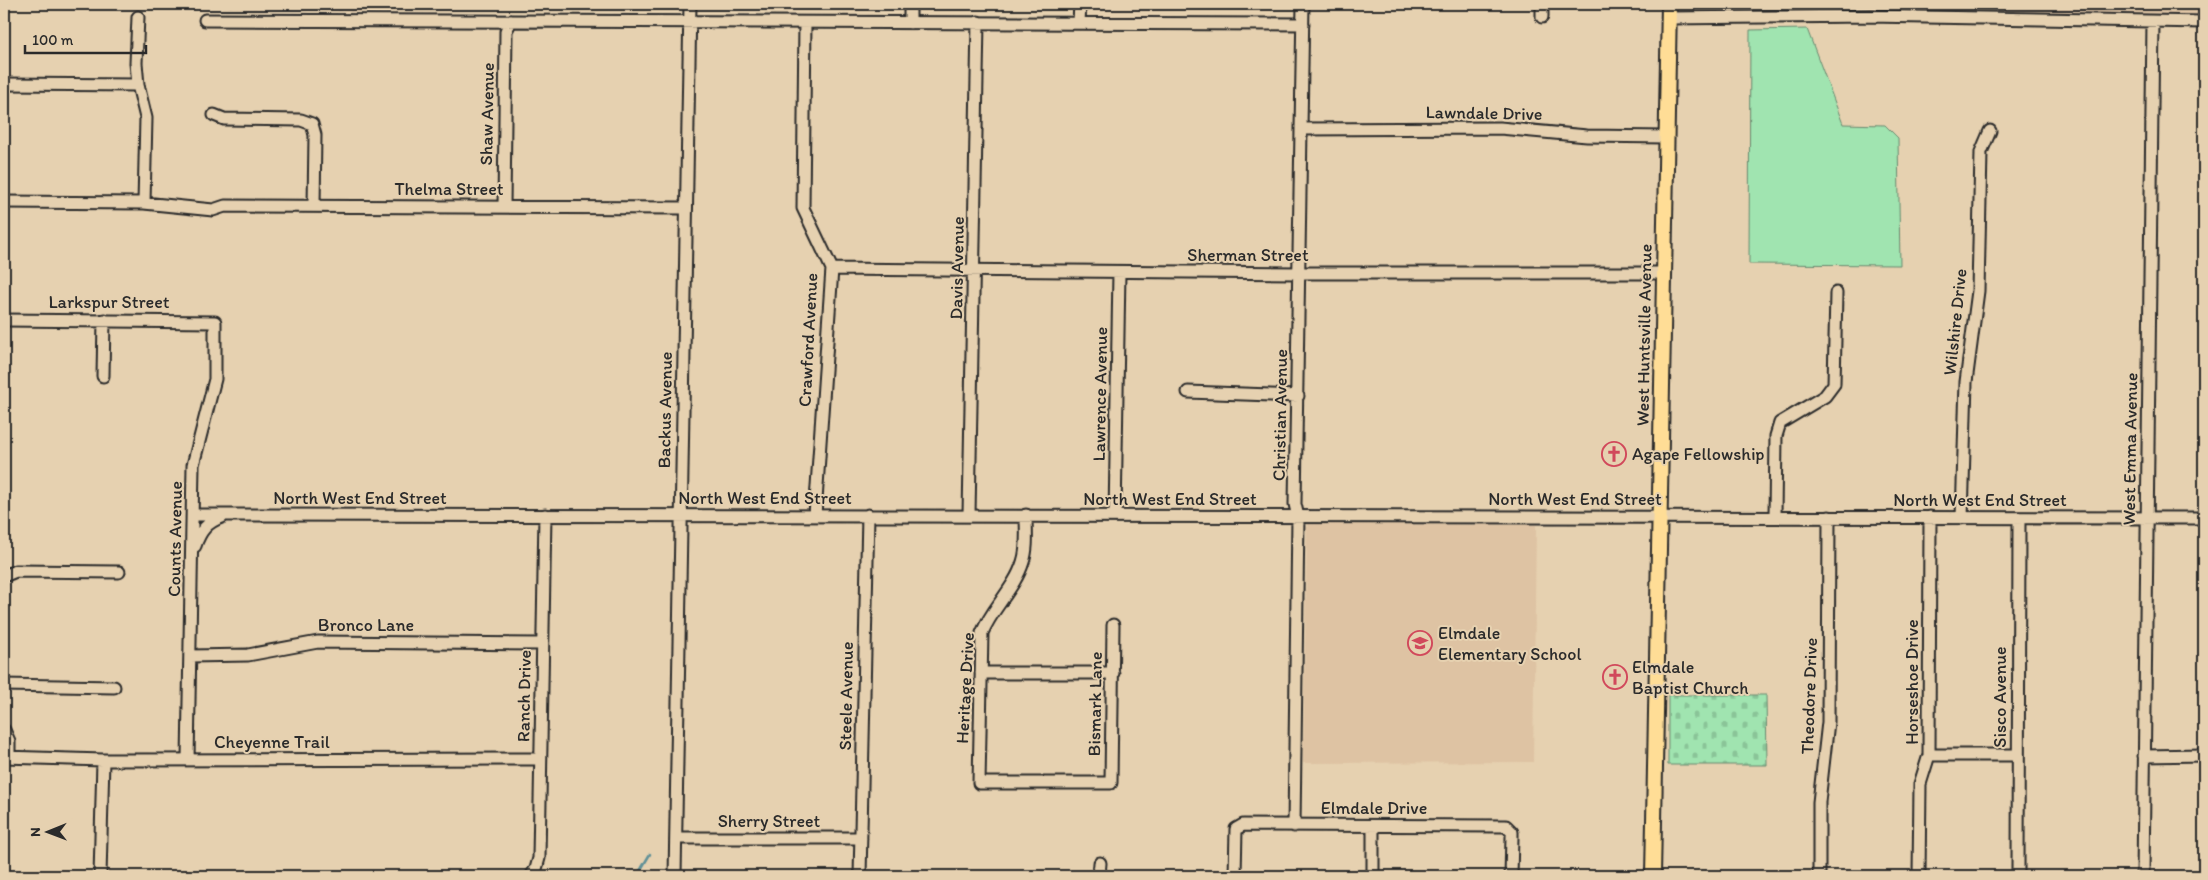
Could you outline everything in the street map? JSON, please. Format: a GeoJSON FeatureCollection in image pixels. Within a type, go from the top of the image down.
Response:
{"type":"FeatureCollection","features":[{"type":"Feature","properties":{"kind":"main road","name":"West Huntsville Avenue"},"geometry":{"type":"LineString","coordinates":[[1653,876],[1669,11]]}},
{"type":"Feature","properties":{"kind":"street","name":"Backus Avenue"},"geometry":{"type":"LineString","coordinates":[[675,876],[690,4]]}},
{"type":"Feature","properties":{"kind":"street"},"geometry":{"type":"LineString","coordinates":[[910,4],[910,23]]}},
{"type":"Feature","properties":{"kind":"street"},"geometry":{"type":"LineString","coordinates":[[1079,22],[1080,4]]}},
{"type":"Feature","properties":{"kind":"street","name":"Christian Avenue"},"geometry":{"type":"LineString","coordinates":[[1294,826],[1298,517],[1295,504],[1304,4]]}},
{"type":"Feature","properties":{"kind":"street"},"geometry":{"type":"LineString","coordinates":[[1542,4],[1542,17]]}},
{"type":"Feature","properties":{"kind":"street"},"geometry":{"type":"LineString","coordinates":[[1869,4],[1869,16]]}},
{"type":"Feature","properties":{"kind":"street"},"geometry":{"type":"LineString","coordinates":[[1669,11],[2204,22]]}},
{"type":"Feature","properties":{"kind":"street"},"geometry":{"type":"LineString","coordinates":[[138,17],[136,62],[138,85],[146,118],[144,203]]}},
{"type":"Feature","properties":{"kind":"street"},"geometry":{"type":"LineString","coordinates":[[205,20],[1303,24]]}},
{"type":"Feature","properties":{"kind":"street","name":"Shaw Avenue"},"geometry":{"type":"LineString","coordinates":[[504,207],[506,32],[511,21]]}},
{"type":"Feature","properties":{"kind":"street","name":"Davis Avenue"},"geometry":{"type":"LineString","coordinates":[[969,515],[978,22]]}},
{"type":"Feature","properties":{"kind":"street","name":"West Emma Avenue"},"geometry":{"type":"LineString","coordinates":[[2144,876],[2153,22]]}},
{"type":"Feature","properties":{"kind":"street","name":"Crawford Avenue"},"geometry":{"type":"LineString","coordinates":[[805,23],[803,208],[832,269],[814,515]]}},
{"type":"Feature","properties":{"kind":"street"},"geometry":{"type":"LineString","coordinates":[[4,84],[138,85]]}},
{"type":"Feature","properties":{"kind":"street"},"geometry":{"type":"LineString","coordinates":[[214,115],[224,119],[301,120],[312,124],[315,135],[314,206]]}},
{"type":"Feature","properties":{"kind":"street","name":"Lawndale Drive"},"geometry":{"type":"LineString","coordinates":[[1301,129],[1500,128],[1587,136],[1666,137]]}},
{"type":"Feature","properties":{"kind":"street","name":"Wilshire Drive"},"geometry":{"type":"LineString","coordinates":[[1962,518],[1966,382],[1978,291],[1981,152],[1990,131]]}},
{"type":"Feature","properties":{"kind":"street","name":"Thelma Street"},"geometry":{"type":"LineString","coordinates":[[4,202],[144,203],[213,210],[225,206],[685,208]]}},
{"type":"Feature","properties":{"kind":"street","name":"Sherman Street"},"geometry":{"type":"LineString","coordinates":[[832,269],[1300,273],[1664,273]]}},
{"type":"Feature","properties":{"kind":"street","name":"Lawrence Avenue"},"geometry":{"type":"LineString","coordinates":[[1115,516],[1119,272]]}},
{"type":"Feature","properties":{"kind":"street"},"geometry":{"type":"LineString","coordinates":[[1775,516],[1776,436],[1780,423],[1825,396],[1834,384],[1836,293]]}},
{"type":"Feature","properties":{"kind":"street","name":"Larkspur Street"},"geometry":{"type":"LineString","coordinates":[[4,320],[215,322]]}},
{"type":"Feature","properties":{"kind":"street"},"geometry":{"type":"LineString","coordinates":[[104,320],[104,376]]}},
{"type":"Feature","properties":{"kind":"street","name":"Counts Avenue"},"geometry":{"type":"LineString","coordinates":[[188,760],[194,465],[215,379],[215,322]]}},
{"type":"Feature","properties":{"kind":"street"},"geometry":{"type":"LineString","coordinates":[[1188,392],[1298,396]]}},
{"type":"Feature","properties":{"kind":"street","name":"North West End Street"},"geometry":{"type":"LineString","coordinates":[[193,515],[2204,518]]}},
{"type":"Feature","properties":{"kind":"street"},"geometry":{"type":"LineString","coordinates":[[192,557],[202,530],[214,520],[228,515]]}},
{"type":"Feature","properties":{"kind":"street","name":"Ranch Drive"},"geometry":{"type":"LineString","coordinates":[[531,876],[536,870],[539,858],[545,515]]}},
{"type":"Feature","properties":{"kind":"street","name":"Steele Avenue"},"geometry":{"type":"LineString","coordinates":[[860,876],[868,516]]}},
{"type":"Feature","properties":{"kind":"street","name":"Heritage Drive"},"geometry":{"type":"LineString","coordinates":[[979,783],[982,633],[989,616],[1023,563],[1026,549],[1026,516]]}},
{"type":"Feature","properties":{"kind":"street","name":"Theodore Drive"},"geometry":{"type":"LineString","coordinates":[[1819,876],[1819,802],[1828,722],[1829,517]]}},
{"type":"Feature","properties":{"kind":"street","name":"Horseshoe Drive"},"geometry":{"type":"LineString","coordinates":[[1919,876],[1920,784],[1929,755],[1930,517]]}},
{"type":"Feature","properties":{"kind":"street","name":"Sisco Avenue"},"geometry":{"type":"LineString","coordinates":[[2018,876],[2019,518]]}},
{"type":"Feature","properties":{"kind":"street"},"geometry":{"type":"LineString","coordinates":[[4,576],[16,571],[120,572]]}},
{"type":"Feature","properties":{"kind":"street","name":"Bismark Lane"},"geometry":{"type":"LineString","coordinates":[[979,783],[1111,783],[1114,625]]}},
{"type":"Feature","properties":{"kind":"street","name":"Bronco Lane"},"geometry":{"type":"LineString","coordinates":[[190,656],[248,655],[318,642],[542,644]]}},
{"type":"Feature","properties":{"kind":"street"},"geometry":{"type":"LineString","coordinates":[[981,673],[1113,673]]}},
{"type":"Feature","properties":{"kind":"street"},"geometry":{"type":"LineString","coordinates":[[4,685],[114,687]]}},
{"type":"Feature","properties":{"kind":"street"},"geometry":{"type":"LineString","coordinates":[[4,730],[9,741],[6,757]]}},
{"type":"Feature","properties":{"kind":"street"},"geometry":{"type":"LineString","coordinates":[[1929,755],[2018,755]]}},
{"type":"Feature","properties":{"kind":"street"},"geometry":{"type":"LineString","coordinates":[[2144,756],[2204,755]]}},
{"type":"Feature","properties":{"kind":"street","name":"Cheyenne Trail"},"geometry":{"type":"LineString","coordinates":[[6,757],[104,760],[540,759]]}},
{"type":"Feature","properties":{"kind":"street"},"geometry":{"type":"LineString","coordinates":[[100,876],[104,760]]}},
{"type":"Feature","properties":{"kind":"street","name":"Elmdale Drive"},"geometry":{"type":"LineString","coordinates":[[1235,876],[1238,827],[1294,826],[1502,826],[1510,828],[1512,837],[1512,876]]}},
{"type":"Feature","properties":{"kind":"street"},"geometry":{"type":"LineString","coordinates":[[1372,876],[1373,826]]}},
{"type":"Feature","properties":{"kind":"street","name":"Sherry Street"},"geometry":{"type":"LineString","coordinates":[[676,838],[861,838]]}},
{"type":"Feature","properties":{"kind":"street"},"geometry":{"type":"LineString","coordinates":[[1099,876],[1100,863]]}},
{"type":"Feature","properties":{"kind":"shaded area"},"geometry":{"type":"Polygon","coordinates":[[[147,4],[366,4],[366,12],[147,4]]]}},
{"type":"Feature","properties":{"kind":"shaded area"},"geometry":{"type":"Polygon","coordinates":[[[1869,4],[2204,4],[2204,22],[1869,16],[1869,4]]]}},
{"type":"Feature","properties":{"kind":"shaded area","name":"Elmdale Elementary School"},"geometry":{"type":"Polygon","coordinates":[[[1307,524],[1536,525],[1533,762],[1303,763],[1307,524]]]}},
{"type":"Feature","properties":{"kind":"green space"},"geometry":{"type":"Polygon","coordinates":[[[1807,29],[1843,124],[1885,125],[1898,138],[1900,265],[1749,264],[1750,30],[1807,29]]]}},
{"type":"Feature","properties":{"kind":"green space"},"geometry":{"type":"Polygon","coordinates":[[[1668,695],[1766,695],[1767,765],[1668,765],[1668,695]]]}},
{"type":"Feature","properties":{"kind":"waterway"},"geometry":{"type":"LineString","coordinates":[[637,876],[650,854]]}},
{"type":"Feature","properties":{"kind":"place","name":"Agape Fellowship"},"geometry":{"type":"Point","coordinates":[1614,454]}},
{"type":"Feature","properties":{"kind":"place","name":"Elmdale Elementary School"},"geometry":{"type":"Point","coordinates":[1420,643]}},
{"type":"Feature","properties":{"kind":"place","name":"Elmdale Baptist Church"},"geometry":{"type":"Point","coordinates":[1615,677]}}]}
